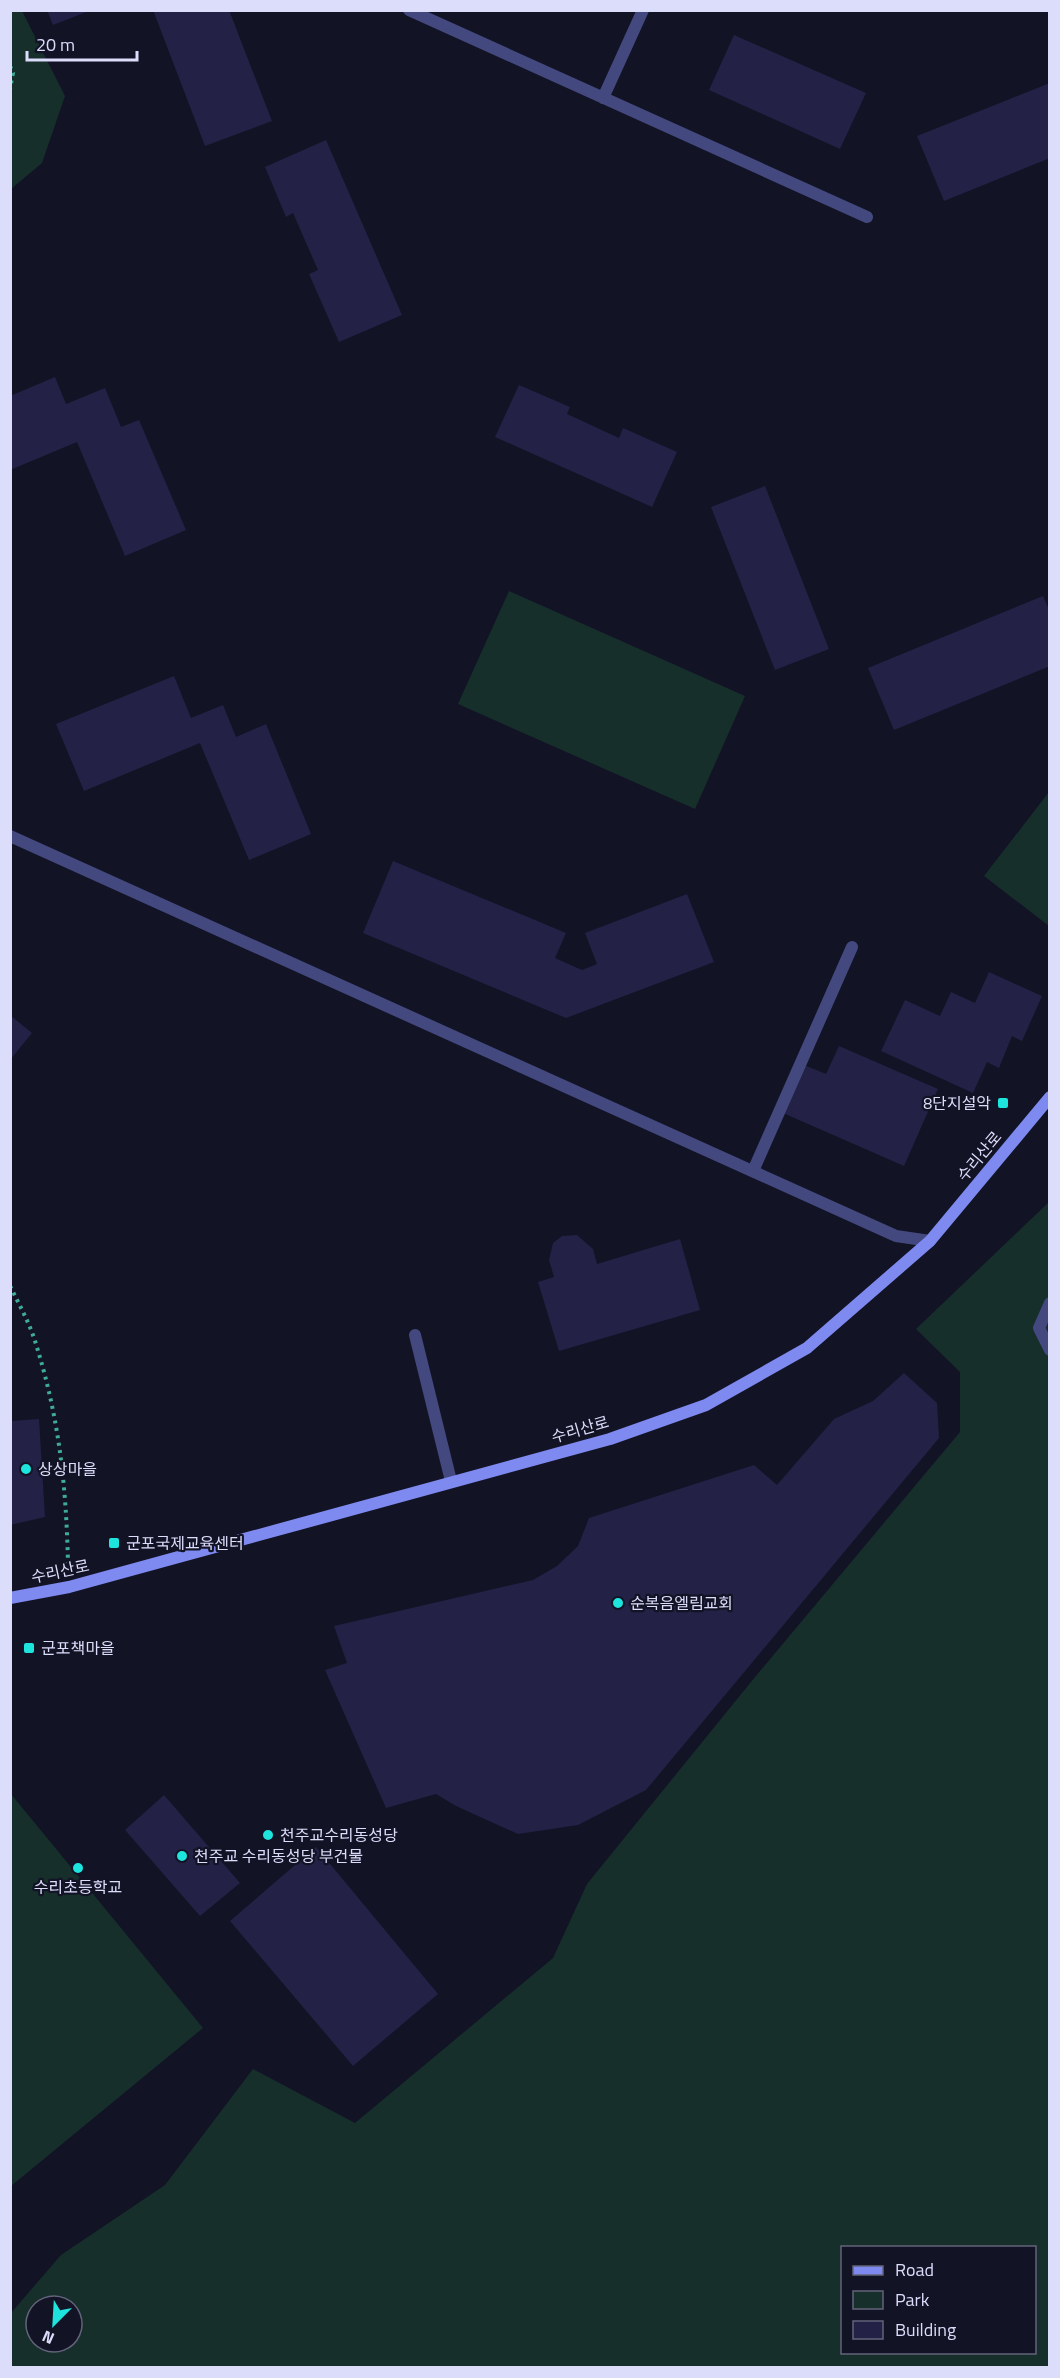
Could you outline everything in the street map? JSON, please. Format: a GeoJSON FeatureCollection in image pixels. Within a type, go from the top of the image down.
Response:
{"type":"FeatureCollection","features":[{"type":"Feature","properties":{"kind":"street"},"geometry":{"type":"LineString","coordinates":[[409,10],[867,217]]}},
{"type":"Feature","properties":{"kind":"street"},"geometry":{"type":"LineString","coordinates":[[603,98],[643,10]]}},
{"type":"Feature","properties":{"kind":"street"},"geometry":{"type":"LineString","coordinates":[[10,837],[896,1236],[930,1241]]}},
{"type":"Feature","properties":{"kind":"street"},"geometry":{"type":"LineString","coordinates":[[753,1171],[852,947]]}},
{"type":"Feature","properties":{"kind":"street","name":"수리산로"},"geometry":{"type":"LineString","coordinates":[[10,1598],[69,1587],[610,1438],[706,1405],[807,1348],[930,1241],[1050,1097]]}},
{"type":"Feature","properties":{"kind":"street"},"geometry":{"type":"LineString","coordinates":[[1050,1303],[1039,1328],[1050,1350]]}},
{"type":"Feature","properties":{"kind":"street"},"geometry":{"type":"LineString","coordinates":[[415,1335],[451,1481]]}},
{"type":"Feature","properties":{"kind":"path"},"geometry":{"type":"LineString","coordinates":[[10,66],[14,73],[10,89]]}},
{"type":"Feature","properties":{"kind":"path"},"geometry":{"type":"LineString","coordinates":[[10,1286],[34,1339],[57,1427],[66,1498],[69,1587]]}},
{"type":"Feature","properties":{"kind":"green space"},"geometry":{"type":"Polygon","coordinates":[[[11,10],[22,11],[65,96],[42,163],[11,189],[11,10]]]}},
{"type":"Feature","properties":{"kind":"green space"},"geometry":{"type":"Polygon","coordinates":[[[509,591],[745,696],[695,809],[458,704],[509,591]]]}},
{"type":"Feature","properties":{"kind":"green space"},"geometry":{"type":"Polygon","coordinates":[[[1049,792],[1049,926],[984,876],[1049,792]]]}},
{"type":"Feature","properties":{"kind":"green space"},"geometry":{"type":"Polygon","coordinates":[[[1049,1202],[1049,2367],[11,2368],[11,2313],[24,2298],[24,2354],[84,2354],[84,2294],[27,2294],[61,2255],[165,2185],[253,2069],[355,2123],[553,1958],[587,1884],[755,1677],[960,1432],[960,1372],[916,1329],[1049,1202]]]}},
{"type":"Feature","properties":{"kind":"green space"},"geometry":{"type":"Polygon","coordinates":[[[11,1794],[203,2028],[10,2186],[11,1794]]]}},
{"type":"Feature","properties":{"kind":"building"},"geometry":{"type":"Polygon","coordinates":[[[47,10],[88,10],[89,11],[53,25],[47,10]]]}},
{"type":"Feature","properties":{"kind":"building"},"geometry":{"type":"Polygon","coordinates":[[[153,10],[229,10],[272,121],[205,146],[153,10]]]}},
{"type":"Feature","properties":{"kind":"building"},"geometry":{"type":"Polygon","coordinates":[[[734,35],[866,93],[840,149],[709,90],[734,35]]]}},
{"type":"Feature","properties":{"kind":"building"},"geometry":{"type":"Polygon","coordinates":[[[1050,83],[1050,158],[944,201],[917,136],[1050,83]]]}},
{"type":"Feature","properties":{"kind":"building"},"geometry":{"type":"Polygon","coordinates":[[[326,140],[402,315],[339,342],[309,274],[318,270],[293,213],[286,217],[265,167],[326,140]]]}},
{"type":"Feature","properties":{"kind":"building"},"geometry":{"type":"Polygon","coordinates":[[[55,377],[66,404],[105,388],[121,427],[139,420],[186,530],[125,556],[77,442],[10,470],[10,396],[55,377]]]}},
{"type":"Feature","properties":{"kind":"building"},"geometry":{"type":"Polygon","coordinates":[[[519,385],[570,407],[567,414],[619,438],[623,428],[677,452],[652,507],[495,437],[519,385]]]}},
{"type":"Feature","properties":{"kind":"building"},"geometry":{"type":"Polygon","coordinates":[[[765,486],[829,649],[775,670],[711,507],[765,486]]]}},
{"type":"Feature","properties":{"kind":"building"},"geometry":{"type":"Polygon","coordinates":[[[1043,596],[1050,612],[1050,666],[894,730],[868,668],[1043,596]]]}},
{"type":"Feature","properties":{"kind":"building"},"geometry":{"type":"Polygon","coordinates":[[[174,676],[191,718],[223,705],[236,737],[266,724],[311,834],[249,860],[200,743],[84,791],[56,724],[174,676]]]}},
{"type":"Feature","properties":{"kind":"building"},"geometry":{"type":"Polygon","coordinates":[[[393,861],[566,933],[555,958],[582,970],[597,964],[585,933],[687,894],[714,962],[566,1018],[363,933],[393,861]]]}},
{"type":"Feature","properties":{"kind":"building"},"geometry":{"type":"Polygon","coordinates":[[[989,972],[1042,996],[1022,1041],[1012,1036],[999,1068],[987,1062],[973,1093],[881,1051],[905,1000],[940,1016],[951,992],[975,1003],[989,972]]]}},
{"type":"Feature","properties":{"kind":"building"},"geometry":{"type":"Polygon","coordinates":[[[10,1015],[32,1033],[10,1060],[10,1015]]]}},
{"type":"Feature","properties":{"kind":"building"},"geometry":{"type":"Polygon","coordinates":[[[839,1046],[938,1089],[904,1166],[783,1113],[804,1065],[826,1074],[839,1046]]]}},
{"type":"Feature","properties":{"kind":"building"},"geometry":{"type":"Polygon","coordinates":[[[577,1235],[593,1249],[597,1264],[680,1239],[700,1310],[559,1351],[538,1282],[554,1277],[549,1260],[553,1243],[562,1236],[577,1235]]]}},
{"type":"Feature","properties":{"kind":"building","name":"순복음엘림교회"},"geometry":{"type":"Polygon","coordinates":[[[904,1373],[937,1403],[939,1438],[646,1790],[578,1825],[518,1834],[456,1806],[436,1794],[386,1808],[325,1670],[347,1663],[334,1626],[533,1580],[557,1566],[578,1546],[589,1518],[754,1465],[777,1485],[834,1419],[873,1401],[904,1373]]]}},
{"type":"Feature","properties":{"kind":"building","name":"상상마을"},"geometry":{"type":"Polygon","coordinates":[[[39,1419],[45,1517],[10,1525],[10,1421],[39,1419]]]}},
{"type":"Feature","properties":{"kind":"building","name":"천주교 수리동성당 부건물"},"geometry":{"type":"Polygon","coordinates":[[[164,1795],[240,1883],[200,1916],[125,1830],[164,1795]]]}},
{"type":"Feature","properties":{"kind":"building","name":"천주교수리동성당"},"geometry":{"type":"Polygon","coordinates":[[[316,1847],[438,1994],[353,2066],[230,1921],[316,1847]]]}},
{"type":"Feature","properties":{"kind":"place","name":"8단지설악"},"geometry":{"type":"Point","coordinates":[1003,1103]}},
{"type":"Feature","properties":{"kind":"place","name":"상상마을"},"geometry":{"type":"Point","coordinates":[26,1469]}},
{"type":"Feature","properties":{"kind":"place","name":"군포국제교육센터"},"geometry":{"type":"Point","coordinates":[114,1543]}},
{"type":"Feature","properties":{"kind":"place","name":"순복음엘림교회"},"geometry":{"type":"Point","coordinates":[618,1603]}},
{"type":"Feature","properties":{"kind":"place","name":"군포책마을"},"geometry":{"type":"Point","coordinates":[29,1648]}},
{"type":"Feature","properties":{"kind":"place","name":"천주교수리동성당"},"geometry":{"type":"Point","coordinates":[268,1835]}},
{"type":"Feature","properties":{"kind":"place","name":"천주교 수리동성당 부건물"},"geometry":{"type":"Point","coordinates":[182,1856]}},
{"type":"Feature","properties":{"kind":"place","name":"수리초등학교"},"geometry":{"type":"Point","coordinates":[78,1868]}}]}
